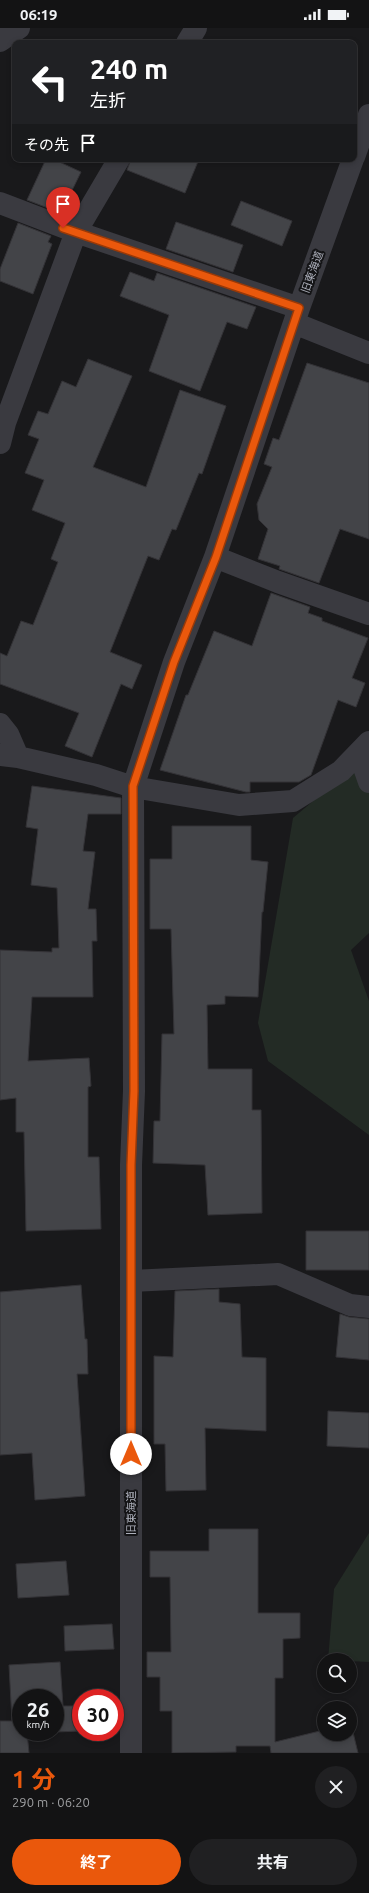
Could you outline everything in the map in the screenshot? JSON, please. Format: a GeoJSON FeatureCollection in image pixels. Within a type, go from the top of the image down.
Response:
{"type":"FeatureCollection","features":[{"type":"Feature","properties":{"kind":"street"},"geometry":{"type":"LineString","coordinates":[[0,41],[19,28]]}},
{"type":"Feature","properties":{"kind":"street"},"geometry":{"type":"LineString","coordinates":[[190,40],[196,28]]}},
{"type":"Feature","properties":{"kind":"street","name":"旧東海道"},"geometry":{"type":"LineString","coordinates":[[357,151],[367,128]]}},
{"type":"Feature","properties":{"kind":"street"},"geometry":{"type":"LineString","coordinates":[[0,443],[5,423],[76,232],[117,162]]}},
{"type":"Feature","properties":{"kind":"street","name":"旧東海道"},"geometry":{"type":"LineString","coordinates":[[131,1753],[131,1165],[134,1091],[133,786],[174,662],[216,557],[297,315],[353,162]]}},
{"type":"Feature","properties":{"kind":"street"},"geometry":{"type":"LineString","coordinates":[[0,203],[297,315],[369,353]]}},
{"type":"Feature","properties":{"kind":"street"},"geometry":{"type":"LineString","coordinates":[[216,557],[278,582],[369,614]]}},
{"type":"Feature","properties":{"kind":"street"},"geometry":{"type":"LineString","coordinates":[[0,724],[8,734],[9,756],[96,775],[133,786],[239,805],[293,800],[341,771],[364,747]]}},
{"type":"Feature","properties":{"kind":"street"},"geometry":{"type":"LineString","coordinates":[[364,747],[369,782]]}},
{"type":"Feature","properties":{"kind":"street"},"geometry":{"type":"LineString","coordinates":[[131,1281],[278,1274],[350,1304],[369,1307]]}},
{"type":"Feature","properties":{"kind":"shaded area"},"geometry":{"type":"Polygon","coordinates":[[[369,754],[369,933],[351,950],[369,1001],[369,1135],[268,1061],[258,1023],[293,818],[369,754]]]}},
{"type":"Feature","properties":{"kind":"shaded area"},"geometry":{"type":"Polygon","coordinates":[[[369,1533],[369,1662],[357,1661],[357,1653],[329,1653],[334,1589],[369,1533]]]}},
{"type":"Feature","properties":{"kind":"building"},"geometry":{"type":"Polygon","coordinates":[[[45,162],[59,162],[81,172],[61,213],[27,200],[45,162]]]}},
{"type":"Feature","properties":{"kind":"building"},"geometry":{"type":"Polygon","coordinates":[[[130,162],[198,162],[185,193],[127,170],[130,162]]]}},
{"type":"Feature","properties":{"kind":"building"},"geometry":{"type":"Polygon","coordinates":[[[241,201],[292,221],[282,246],[231,225],[241,201]]]}},
{"type":"Feature","properties":{"kind":"building"},"geometry":{"type":"Polygon","coordinates":[[[176,222],[243,245],[233,272],[166,249],[176,222]]]}},
{"type":"Feature","properties":{"kind":"building"},"geometry":{"type":"Polygon","coordinates":[[[18,223],[51,236],[48,242],[52,244],[33,294],[0,281],[0,269],[18,223]]]}},
{"type":"Feature","properties":{"kind":"building"},"geometry":{"type":"Polygon","coordinates":[[[130,272],[154,281],[157,273],[256,307],[247,329],[227,322],[200,391],[149,371],[169,315],[120,296],[130,272]]]}},
{"type":"Feature","properties":{"kind":"building"},"geometry":{"type":"Polygon","coordinates":[[[88,359],[132,376],[93,467],[146,487],[180,390],[226,406],[202,474],[199,473],[176,530],[172,529],[159,560],[148,556],[110,652],[142,665],[132,689],[121,684],[92,757],[65,746],[79,713],[0,684],[0,653],[7,656],[21,621],[33,625],[58,562],[51,559],[65,523],[32,510],[44,480],[25,473],[39,439],[28,435],[38,411],[48,414],[62,381],[76,387],[88,359]]]}},
{"type":"Feature","properties":{"kind":"building"},"geometry":{"type":"Polygon","coordinates":[[[307,363],[369,383],[369,539],[340,529],[319,583],[279,569],[280,566],[258,559],[268,529],[259,520],[257,504],[272,467],[264,464],[273,438],[279,440],[307,363]]]}},
{"type":"Feature","properties":{"kind":"building"},"geometry":{"type":"Polygon","coordinates":[[[271,593],[310,607],[308,613],[322,618],[322,621],[368,638],[352,678],[365,683],[356,707],[338,700],[311,775],[299,782],[250,782],[250,792],[246,792],[160,770],[186,695],[188,695],[214,631],[252,646],[271,593]]]}},
{"type":"Feature","properties":{"kind":"building"},"geometry":{"type":"Polygon","coordinates":[[[32,786],[121,798],[121,814],[88,814],[83,851],[95,852],[88,909],[96,909],[97,941],[92,941],[93,997],[32,997],[28,1061],[89,1058],[91,1086],[88,1087],[88,1157],[99,1157],[101,1229],[26,1231],[24,1132],[16,1132],[16,1098],[0,1100],[0,950],[52,952],[52,948],[59,948],[57,888],[31,885],[38,829],[26,827],[32,786]]]}},
{"type":"Feature","properties":{"kind":"building"},"geometry":{"type":"Polygon","coordinates":[[[172,826],[251,826],[251,860],[268,862],[262,912],[258,997],[225,996],[225,1004],[207,1005],[208,1069],[252,1069],[252,1110],[261,1110],[262,1213],[208,1215],[205,1165],[153,1163],[154,1121],[160,1121],[162,1034],[174,1034],[171,929],[150,929],[150,859],[172,859],[172,826]]]}},
{"type":"Feature","properties":{"kind":"building"},"geometry":{"type":"Polygon","coordinates":[[[306,1231],[369,1231],[369,1270],[306,1270],[306,1231]]]}},
{"type":"Feature","properties":{"kind":"building"},"geometry":{"type":"Polygon","coordinates":[[[81,1285],[85,1339],[87,1339],[88,1374],[77,1374],[85,1496],[35,1500],[32,1453],[0,1455],[0,1292],[81,1285]]]}},
{"type":"Feature","properties":{"kind":"building"},"geometry":{"type":"Polygon","coordinates":[[[219,1289],[219,1302],[240,1304],[242,1357],[266,1358],[266,1431],[205,1428],[206,1490],[166,1491],[165,1444],[154,1444],[154,1356],[173,1357],[175,1291],[219,1289]]]}},
{"type":"Feature","properties":{"kind":"building"},"geometry":{"type":"Polygon","coordinates":[[[340,1314],[349,1317],[369,1319],[369,1360],[336,1357],[340,1314]]]}},
{"type":"Feature","properties":{"kind":"building"},"geometry":{"type":"Polygon","coordinates":[[[328,1411],[369,1413],[369,1448],[327,1446],[328,1411]]]}},
{"type":"Feature","properties":{"kind":"building"},"geometry":{"type":"Polygon","coordinates":[[[209,1529],[258,1529],[258,1613],[300,1613],[300,1638],[283,1639],[283,1678],[275,1678],[275,1742],[317,1732],[317,1741],[355,1741],[358,1753],[271,1753],[270,1746],[236,1746],[236,1752],[172,1753],[172,1711],[160,1711],[160,1677],[147,1677],[147,1652],[171,1652],[170,1577],[150,1577],[150,1551],[209,1551],[209,1529]]]}},
{"type":"Feature","properties":{"kind":"building"},"geometry":{"type":"Polygon","coordinates":[[[66,1561],[69,1595],[18,1598],[16,1564],[66,1561]]]}},
{"type":"Feature","properties":{"kind":"building"},"geometry":{"type":"Polygon","coordinates":[[[112,1624],[114,1649],[65,1651],[64,1626],[112,1624]]]}},
{"type":"Feature","properties":{"kind":"building"},"geometry":{"type":"Polygon","coordinates":[[[60,1662],[62,1689],[12,1689],[12,1721],[9,1665],[60,1662]]]}},
{"type":"Feature","properties":{"kind":"building"},"geometry":{"type":"Polygon","coordinates":[[[64,1706],[72,1706],[72,1731],[64,1732],[64,1706]]]}},
{"type":"Feature","properties":{"kind":"building"},"geometry":{"type":"Polygon","coordinates":[[[0,1721],[12,1721],[12,1741],[28,1741],[29,1753],[0,1753],[0,1721]]]}},
{"type":"Feature","properties":{"kind":"route"},"geometry":{"type":"LineString","coordinates":[[63,228],[299,308],[216,557],[174,662],[133,786],[134,1091],[131,1165],[131,1454]]}}]}
